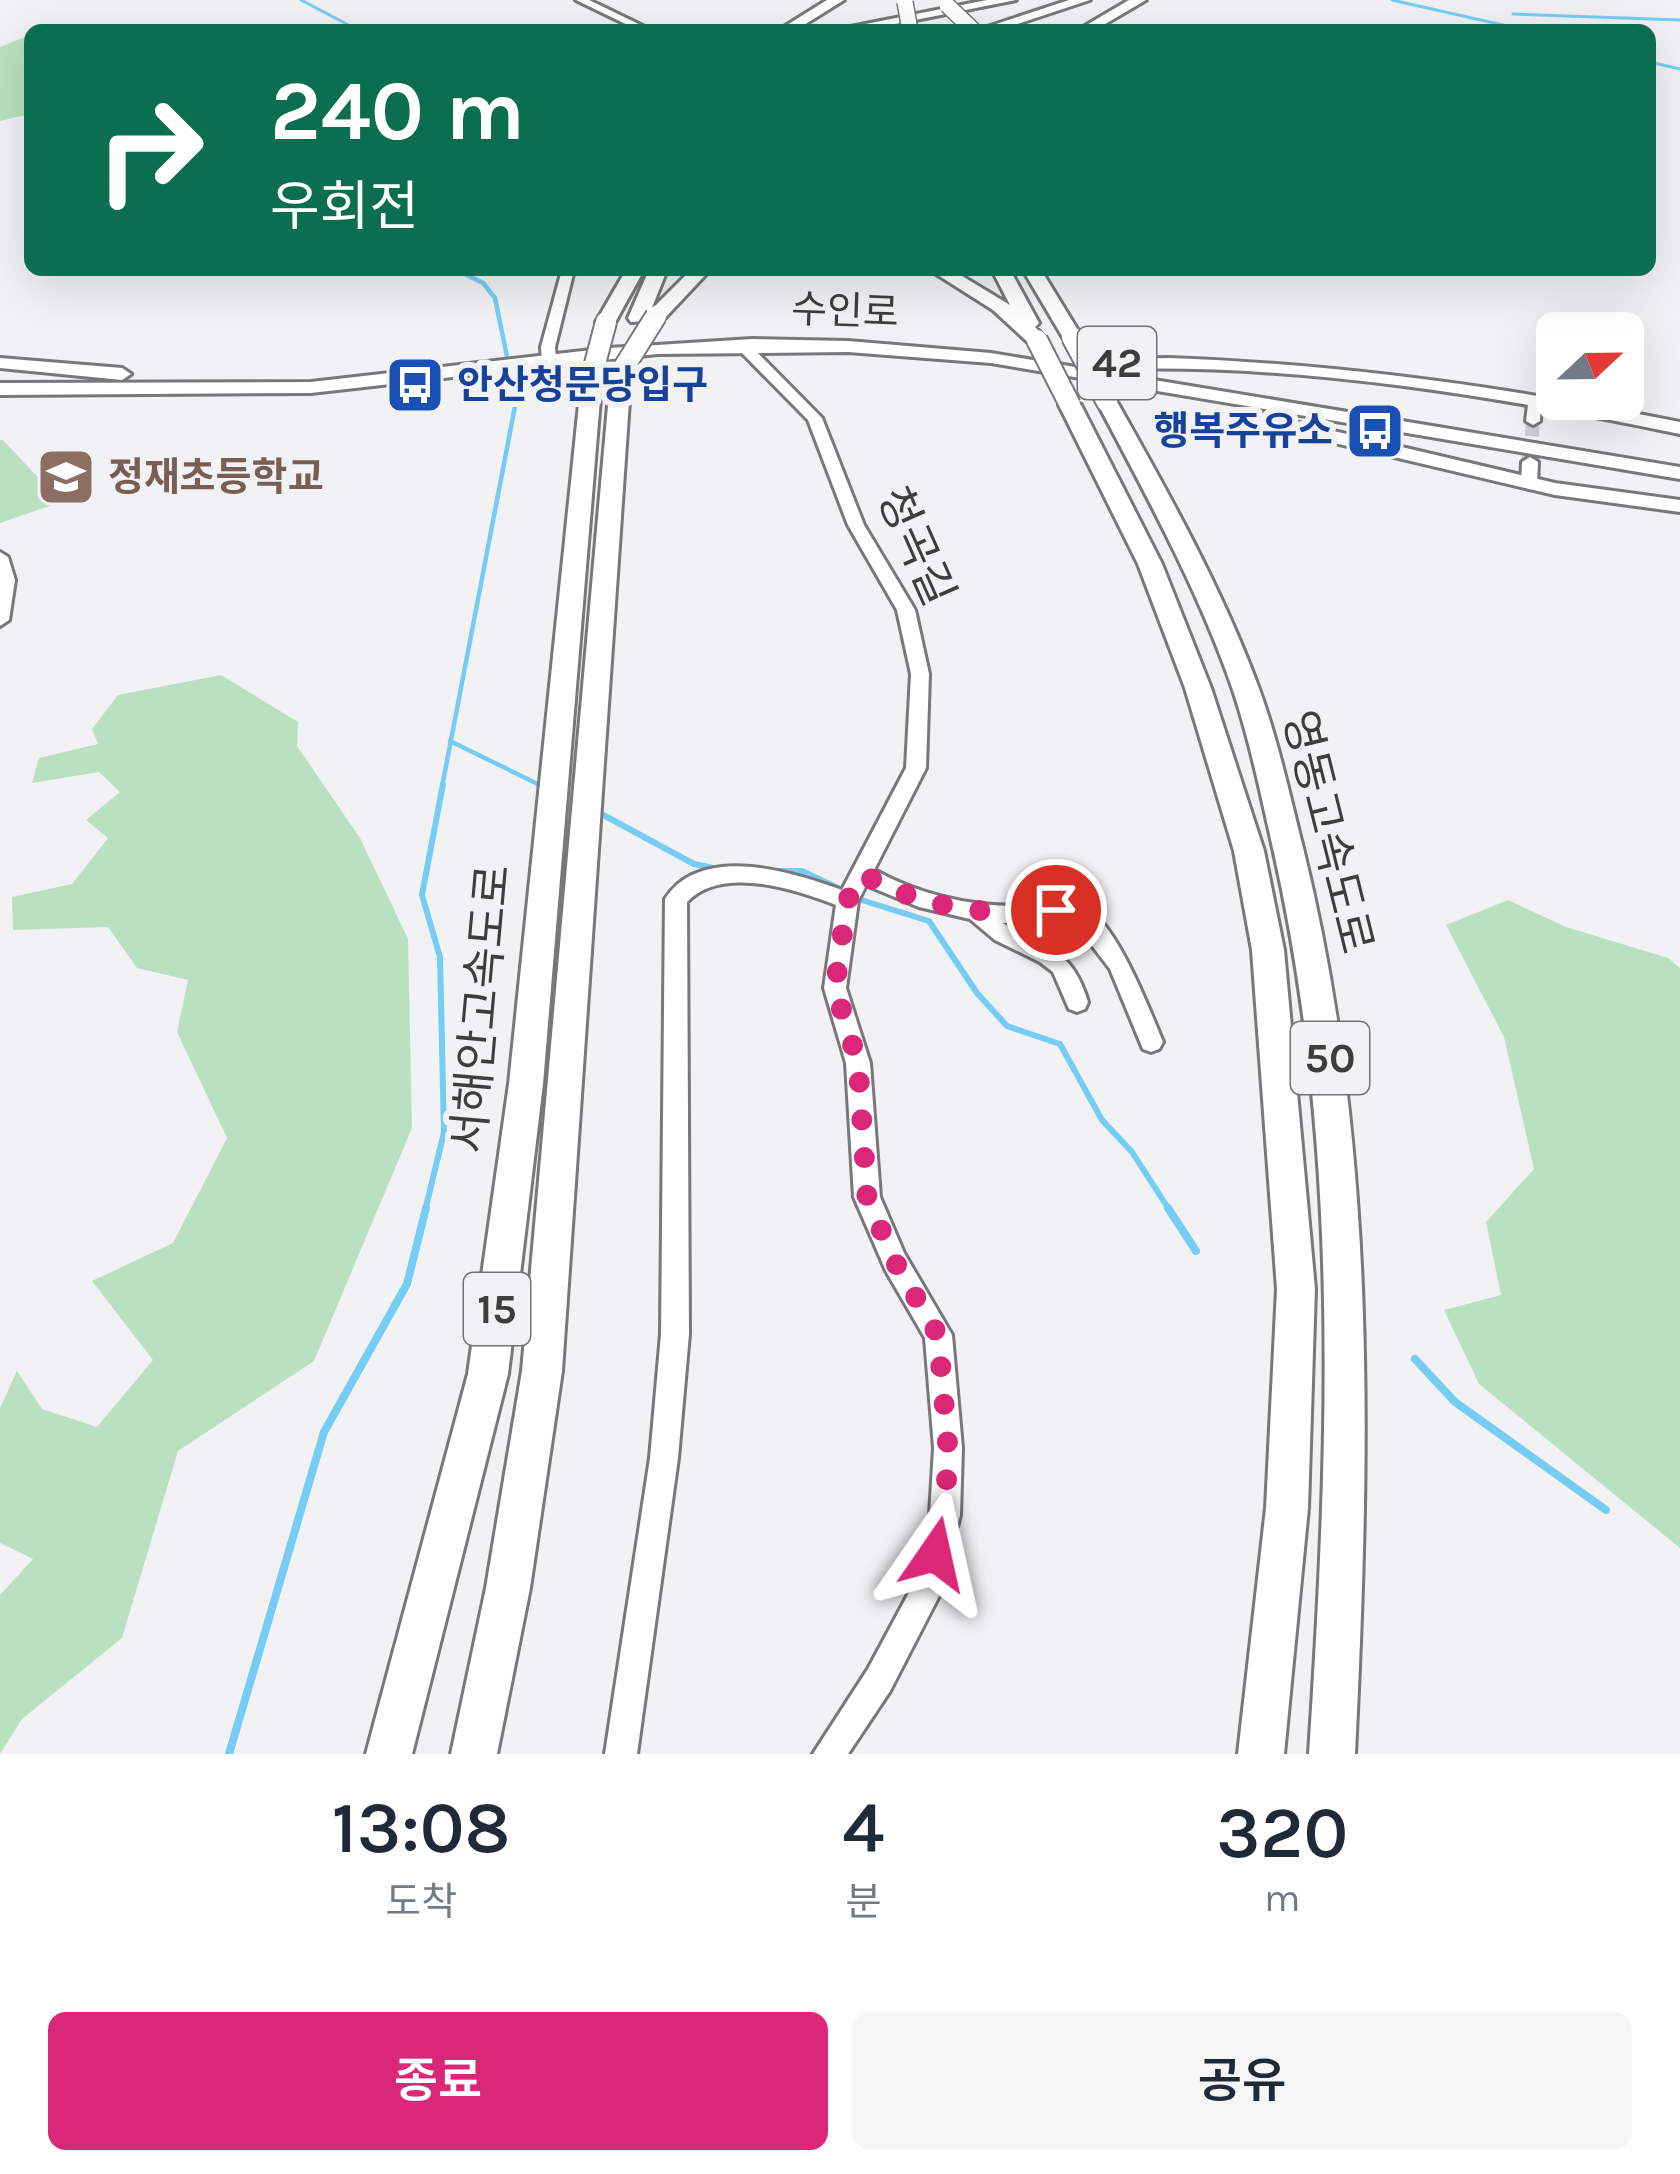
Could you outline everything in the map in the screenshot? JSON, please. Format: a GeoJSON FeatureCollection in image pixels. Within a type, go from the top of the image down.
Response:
{"type":"FeatureCollection","features":[{"type":"Feature","properties":{"kind":"highway"},"geometry":{"type":"LineString","coordinates":[[796,24],[837,0]]}},
{"type":"Feature","properties":{"kind":"highway"},"geometry":{"type":"LineString","coordinates":[[875,24],[1009,0]]}},
{"type":"Feature","properties":{"kind":"highway"},"geometry":{"type":"LineString","coordinates":[[977,24],[1053,0]]}},
{"type":"Feature","properties":{"kind":"highway"},"geometry":{"type":"LineString","coordinates":[[1005,24],[1083,0]]}},
{"type":"Feature","properties":{"kind":"highway"},"geometry":{"type":"LineString","coordinates":[[1095,24],[1139,0]]}},
{"type":"Feature","properties":{"kind":"highway"},"geometry":{"type":"LineString","coordinates":[[936,2],[965,24]]}},
{"type":"Feature","properties":{"kind":"highway"},"geometry":{"type":"LineString","coordinates":[[606,322],[616,276]]}},
{"type":"Feature","properties":{"kind":"highway","name":"서해안고속도로"},"geometry":{"type":"LineString","coordinates":[[389,1754],[488,1374],[526,1084],[592,375],[606,322],[632,276]]}},
{"type":"Feature","properties":{"kind":"highway","name":"서해안고속도로"},"geometry":{"type":"LineString","coordinates":[[474,1754],[508,1588],[542,1371],[621,372],[647,317],[657,276]]}},
{"type":"Feature","properties":{"kind":"highway"},"geometry":{"type":"LineString","coordinates":[[647,317],[694,276]]}},
{"type":"Feature","properties":{"kind":"highway"},"geometry":{"type":"LineString","coordinates":[[949,276],[1000,306],[1037,340]]}},
{"type":"Feature","properties":{"kind":"highway","name":"영동고속도로"},"geometry":{"type":"LineString","coordinates":[[1004,276],[1150,564],[1198,688],[1249,851],[1268,950],[1297,1288],[1287,1508],[1261,1754]]}},
{"type":"Feature","properties":{"kind":"highway","name":"영동고속도로"},"geometry":{"type":"LineString","coordinates":[[1036,276],[1072,337],[1118,382],[1246,690],[1322,995],[1341,1152],[1349,1308],[1347,1514],[1333,1754]]}},
{"type":"Feature","properties":{"kind":"highway"},"geometry":{"type":"LineString","coordinates":[[1056,276],[1072,337]]}},
{"type":"Feature","properties":{"kind":"main road","name":"수인로"},"geometry":{"type":"LineString","coordinates":[[0,389],[283,389],[541,355],[809,332],[993,346],[1118,382],[1680,459]]}},
{"type":"Feature","properties":{"kind":"main road","name":"수인로"},"geometry":{"type":"LineString","coordinates":[[541,355],[742,346],[916,349],[1680,473]]}},
{"type":"Feature","properties":{"kind":"main road","name":"수인로"},"geometry":{"type":"LineString","coordinates":[[0,373],[324,371],[496,361]]}},
{"type":"Feature","properties":{"kind":"main road"},"geometry":{"type":"LineString","coordinates":[[0,363],[122,374]]}},
{"type":"Feature","properties":{"kind":"main road"},"geometry":{"type":"LineString","coordinates":[[1118,382],[1222,366],[1427,384],[1533,410],[1680,428]]}},
{"type":"Feature","properties":{"kind":"main road"},"geometry":{"type":"LineString","coordinates":[[1118,382],[1214,409],[1680,506]]}},
{"type":"Feature","properties":{"kind":"main road"},"geometry":{"type":"LineString","coordinates":[[0,400],[157,391]]}},
{"type":"Feature","properties":{"kind":"street"},"geometry":{"type":"LineString","coordinates":[[581,0],[633,24]]}},
{"type":"Feature","properties":{"kind":"street"},"geometry":{"type":"LineString","coordinates":[[541,355],[566,276]]}},
{"type":"Feature","properties":{"kind":"street","name":"청곡길"},"geometry":{"type":"LineString","coordinates":[[742,346],[814,418],[856,525],[906,610],[920,674],[916,768],[847,901],[835,988],[858,1063],[867,1197],[895,1262],[938,1335],[948,1448],[945,1515],[925,1594],[878,1680],[829,1754]]}},
{"type":"Feature","properties":{"kind":"street"},"geometry":{"type":"LineString","coordinates":[[0,557],[5,580],[0,620]]}},
{"type":"Feature","properties":{"kind":"street"},"geometry":{"type":"LineString","coordinates":[[863,874],[904,896],[1018,914],[1056,910],[1080,914],[1119,964],[1151,1042]]}},
{"type":"Feature","properties":{"kind":"street"},"geometry":{"type":"LineString","coordinates":[[621,1754],[664,1458],[675,1334],[676,899],[690,883],[730,876],[778,879],[847,901]]}},
{"type":"Feature","properties":{"kind":"street"},"geometry":{"type":"LineString","coordinates":[[974,908],[1004,936],[1055,958],[1070,978],[1077,1002]]}},
{"type":"Feature","properties":{"kind":"green space"},"geometry":{"type":"Polygon","coordinates":[[[24,37],[24,115],[0,121],[0,47],[24,37]]]}},
{"type":"Feature","properties":{"kind":"green space"},"geometry":{"type":"Polygon","coordinates":[[[3,440],[61,502],[0,523],[3,440]]]}},
{"type":"Feature","properties":{"kind":"green space"},"geometry":{"type":"Polygon","coordinates":[[[221,675],[298,722],[297,746],[360,838],[408,939],[412,1128],[314,1361],[178,1451],[122,1638],[22,1719],[0,1754],[0,1595],[33,1559],[0,1543],[0,1408],[17,1371],[42,1409],[97,1427],[153,1360],[92,1281],[173,1243],[227,1138],[177,1032],[188,980],[137,968],[108,927],[13,930],[12,897],[72,884],[108,838],[86,820],[120,792],[99,772],[32,783],[39,758],[98,744],[92,729],[118,695],[221,675]]]}},
{"type":"Feature","properties":{"kind":"green space"},"geometry":{"type":"Polygon","coordinates":[[[1508,900],[1566,927],[1668,958],[1680,968],[1680,1548],[1479,1384],[1444,1310],[1501,1295],[1486,1222],[1534,1169],[1504,1037],[1446,925],[1508,900]]]}},
{"type":"Feature","properties":{"kind":"waterway"},"geometry":{"type":"LineString","coordinates":[[301,0],[347,24]]}},
{"type":"Feature","properties":{"kind":"waterway"},"geometry":{"type":"LineString","coordinates":[[1392,0],[1498,24]]}},
{"type":"Feature","properties":{"kind":"waterway"},"geometry":{"type":"LineString","coordinates":[[1513,14],[1680,20]]}},
{"type":"Feature","properties":{"kind":"waterway"},"geometry":{"type":"LineString","coordinates":[[1656,63],[1680,69]]}},
{"type":"Feature","properties":{"kind":"waterway"},"geometry":{"type":"LineString","coordinates":[[451,741],[516,401],[495,298],[483,283],[469,276]]}},
{"type":"Feature","properties":{"kind":"waterway"},"geometry":{"type":"LineString","coordinates":[[442,787],[451,741]]}},
{"type":"Feature","properties":{"kind":"waterway"},"geometry":{"type":"LineString","coordinates":[[451,741],[544,787],[538,784]]}},
{"type":"Feature","properties":{"kind":"waterway"},"geometry":{"type":"LineString","coordinates":[[425,1211],[444,1132],[440,957],[422,895],[443,784]]}},
{"type":"Feature","properties":{"kind":"waterway"},"geometry":{"type":"LineString","coordinates":[[594,810],[694,864],[723,870]]}},
{"type":"Feature","properties":{"kind":"waterway"},"geometry":{"type":"LineString","coordinates":[[772,871],[802,871],[844,891]]}},
{"type":"Feature","properties":{"kind":"waterway"},"geometry":{"type":"LineString","coordinates":[[855,898],[929,921],[977,993],[1007,1026],[1060,1044],[1102,1120],[1132,1152],[1170,1211]]}},
{"type":"Feature","properties":{"kind":"waterway"},"geometry":{"type":"LineString","coordinates":[[229,1754],[324,1432],[407,1284],[426,1208]]}},
{"type":"Feature","properties":{"kind":"waterway"},"geometry":{"type":"LineString","coordinates":[[1168,1208],[1196,1251]]}},
{"type":"Feature","properties":{"kind":"waterway"},"geometry":{"type":"LineString","coordinates":[[1415,1359],[1455,1402],[1606,1510]]}},
{"type":"Feature","properties":{"kind":"tunnel"},"geometry":{"type":"LineString","coordinates":[[1530,458],[1533,421]]}},
{"type":"Feature","properties":{"kind":"tunnel"},"geometry":{"type":"LineString","coordinates":[[1530,462],[1531,455]]}},
{"type":"Feature","properties":{"kind":"place","name":"안산청문당입구"},"geometry":{"type":"Point","coordinates":[415,385]}},
{"type":"Feature","properties":{"kind":"place","name":"행복주유소"},"geometry":{"type":"Point","coordinates":[1375,431]}},
{"type":"Feature","properties":{"kind":"place","name":"정재초등학교"},"geometry":{"type":"Point","coordinates":[66,477]}},
{"type":"Feature","properties":{"kind":"route"},"geometry":{"type":"LineString","coordinates":[[935,1554],[945,1515],[948,1448],[938,1335],[895,1262],[867,1197],[858,1063],[835,988],[847,901],[863,874],[904,896],[1010,914],[1056,910]]}}]}
